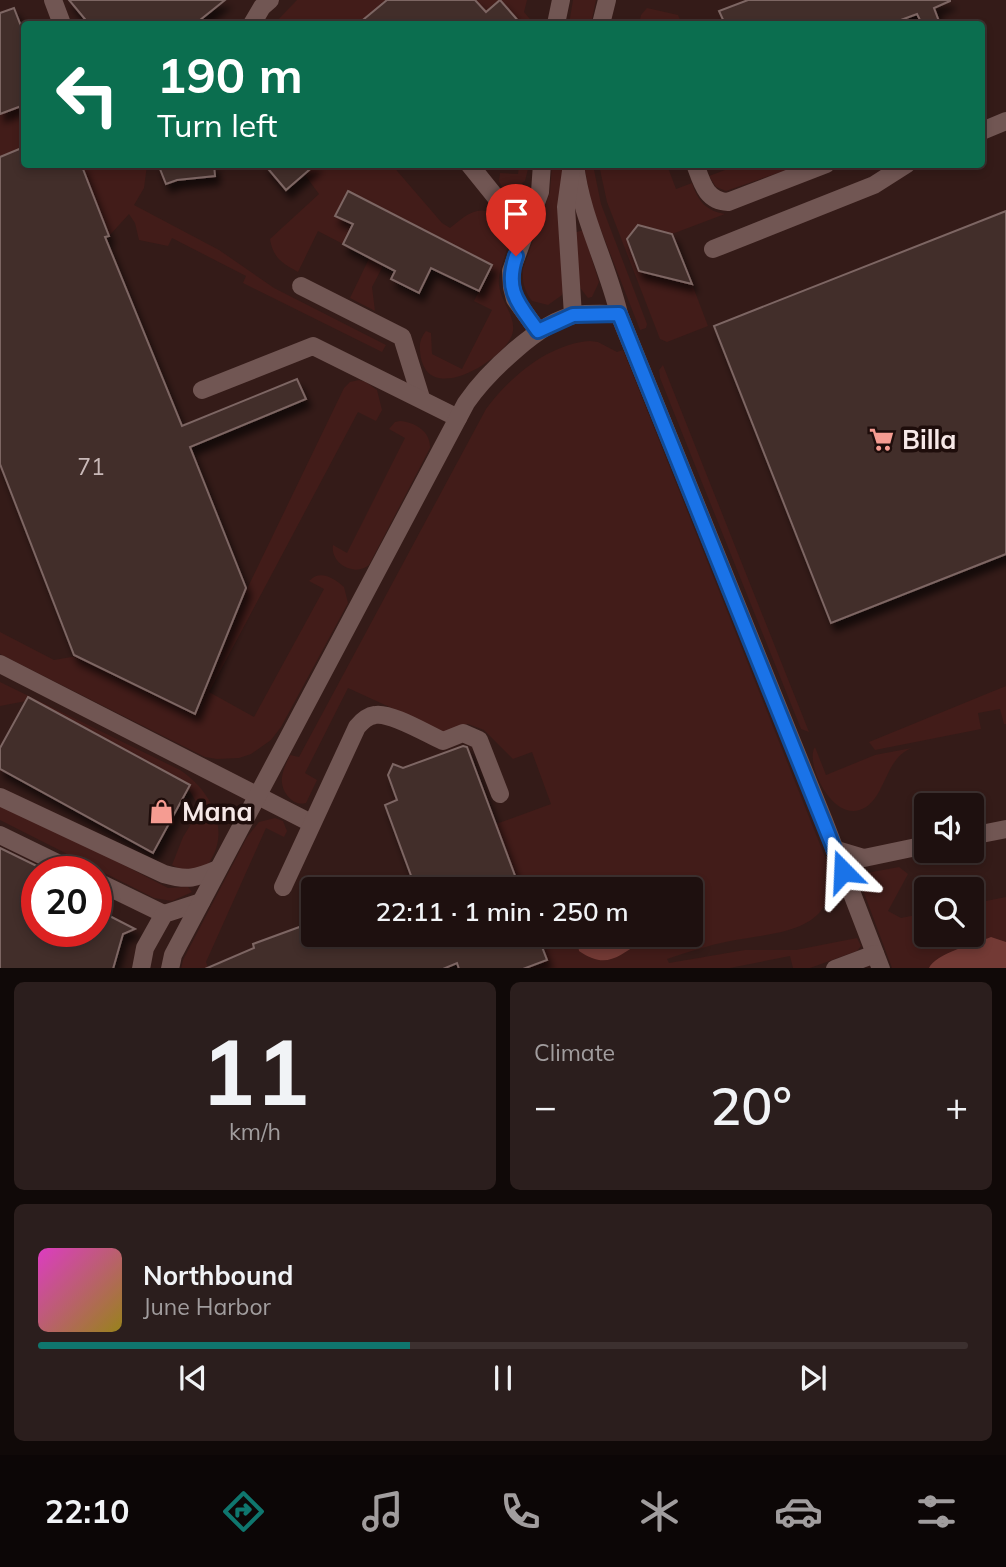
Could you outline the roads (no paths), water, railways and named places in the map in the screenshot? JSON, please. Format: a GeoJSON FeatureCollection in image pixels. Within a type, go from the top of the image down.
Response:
{"type":"FeatureCollection","features":[{"type":"Feature","properties":{"kind":"lane"},"geometry":{"type":"LineString","coordinates":[[53,0],[61,21]]}},
{"type":"Feature","properties":{"kind":"lane"},"geometry":{"type":"LineString","coordinates":[[254,21],[270,0]]}},
{"type":"Feature","properties":{"kind":"lane"},"geometry":{"type":"LineString","coordinates":[[557,21],[561,0]]}},
{"type":"Feature","properties":{"kind":"lane"},"geometry":{"type":"LineString","coordinates":[[602,21],[607,0]]}},
{"type":"Feature","properties":{"kind":"lane"},"geometry":{"type":"LineString","coordinates":[[985,130],[1006,121]]}},
{"type":"Feature","properties":{"kind":"lane"},"geometry":{"type":"LineString","coordinates":[[472,168],[519,226],[521,241]]}},
{"type":"Feature","properties":{"kind":"lane"},"geometry":{"type":"LineString","coordinates":[[538,331],[520,308],[512,286],[511,271],[540,192],[542,168]]}},
{"type":"Feature","properties":{"kind":"lane"},"geometry":{"type":"LineString","coordinates":[[572,168],[566,207],[573,315]]}},
{"type":"Feature","properties":{"kind":"lane"},"geometry":{"type":"LineString","coordinates":[[574,168],[582,202],[612,284],[619,314],[878,961],[835,968]]}},
{"type":"Feature","properties":{"kind":"lane"},"geometry":{"type":"LineString","coordinates":[[697,168],[710,197],[728,202],[816,168]]}},
{"type":"Feature","properties":{"kind":"lane"},"geometry":{"type":"LineString","coordinates":[[713,249],[874,185],[901,168]]}},
{"type":"Feature","properties":{"kind":"lane"},"geometry":{"type":"LineString","coordinates":[[301,286],[402,337],[421,398]]}},
{"type":"Feature","properties":{"kind":"lane"},"geometry":{"type":"LineString","coordinates":[[170,968],[173,956],[256,797],[476,389],[538,331],[573,315],[619,314]]}},
{"type":"Feature","properties":{"kind":"lane"},"geometry":{"type":"LineString","coordinates":[[202,390],[313,346],[458,418]]}},
{"type":"Feature","properties":{"kind":"lane"},"geometry":{"type":"LineString","coordinates":[[0,664],[311,823]]}},
{"type":"Feature","properties":{"kind":"lane"},"geometry":{"type":"LineString","coordinates":[[282,887],[357,727],[365,719],[386,715],[443,741],[463,733],[479,740],[500,794]]}},
{"type":"Feature","properties":{"kind":"lane"},"geometry":{"type":"LineString","coordinates":[[0,797],[164,874],[183,880],[218,869]]}},
{"type":"Feature","properties":{"kind":"lane"},"geometry":{"type":"LineString","coordinates":[[984,833],[1006,829]]}},
{"type":"Feature","properties":{"kind":"lane"},"geometry":{"type":"LineString","coordinates":[[0,835],[43,856]]}},
{"type":"Feature","properties":{"kind":"lane"},"geometry":{"type":"LineString","coordinates":[[835,849],[864,858],[914,848]]}},
{"type":"Feature","properties":{"kind":"lane"},"geometry":{"type":"LineString","coordinates":[[112,889],[164,914]]}},
{"type":"Feature","properties":{"kind":"lane"},"geometry":{"type":"LineString","coordinates":[[141,968],[145,948],[164,914],[201,902]]}},
{"type":"Feature","properties":{"kind":"place","name":"Billa"},"geometry":{"type":"Point","coordinates":[882,440]}},
{"type":"Feature","properties":{"kind":"place","name":"Mana"},"geometry":{"type":"Point","coordinates":[162,812]}}]}
